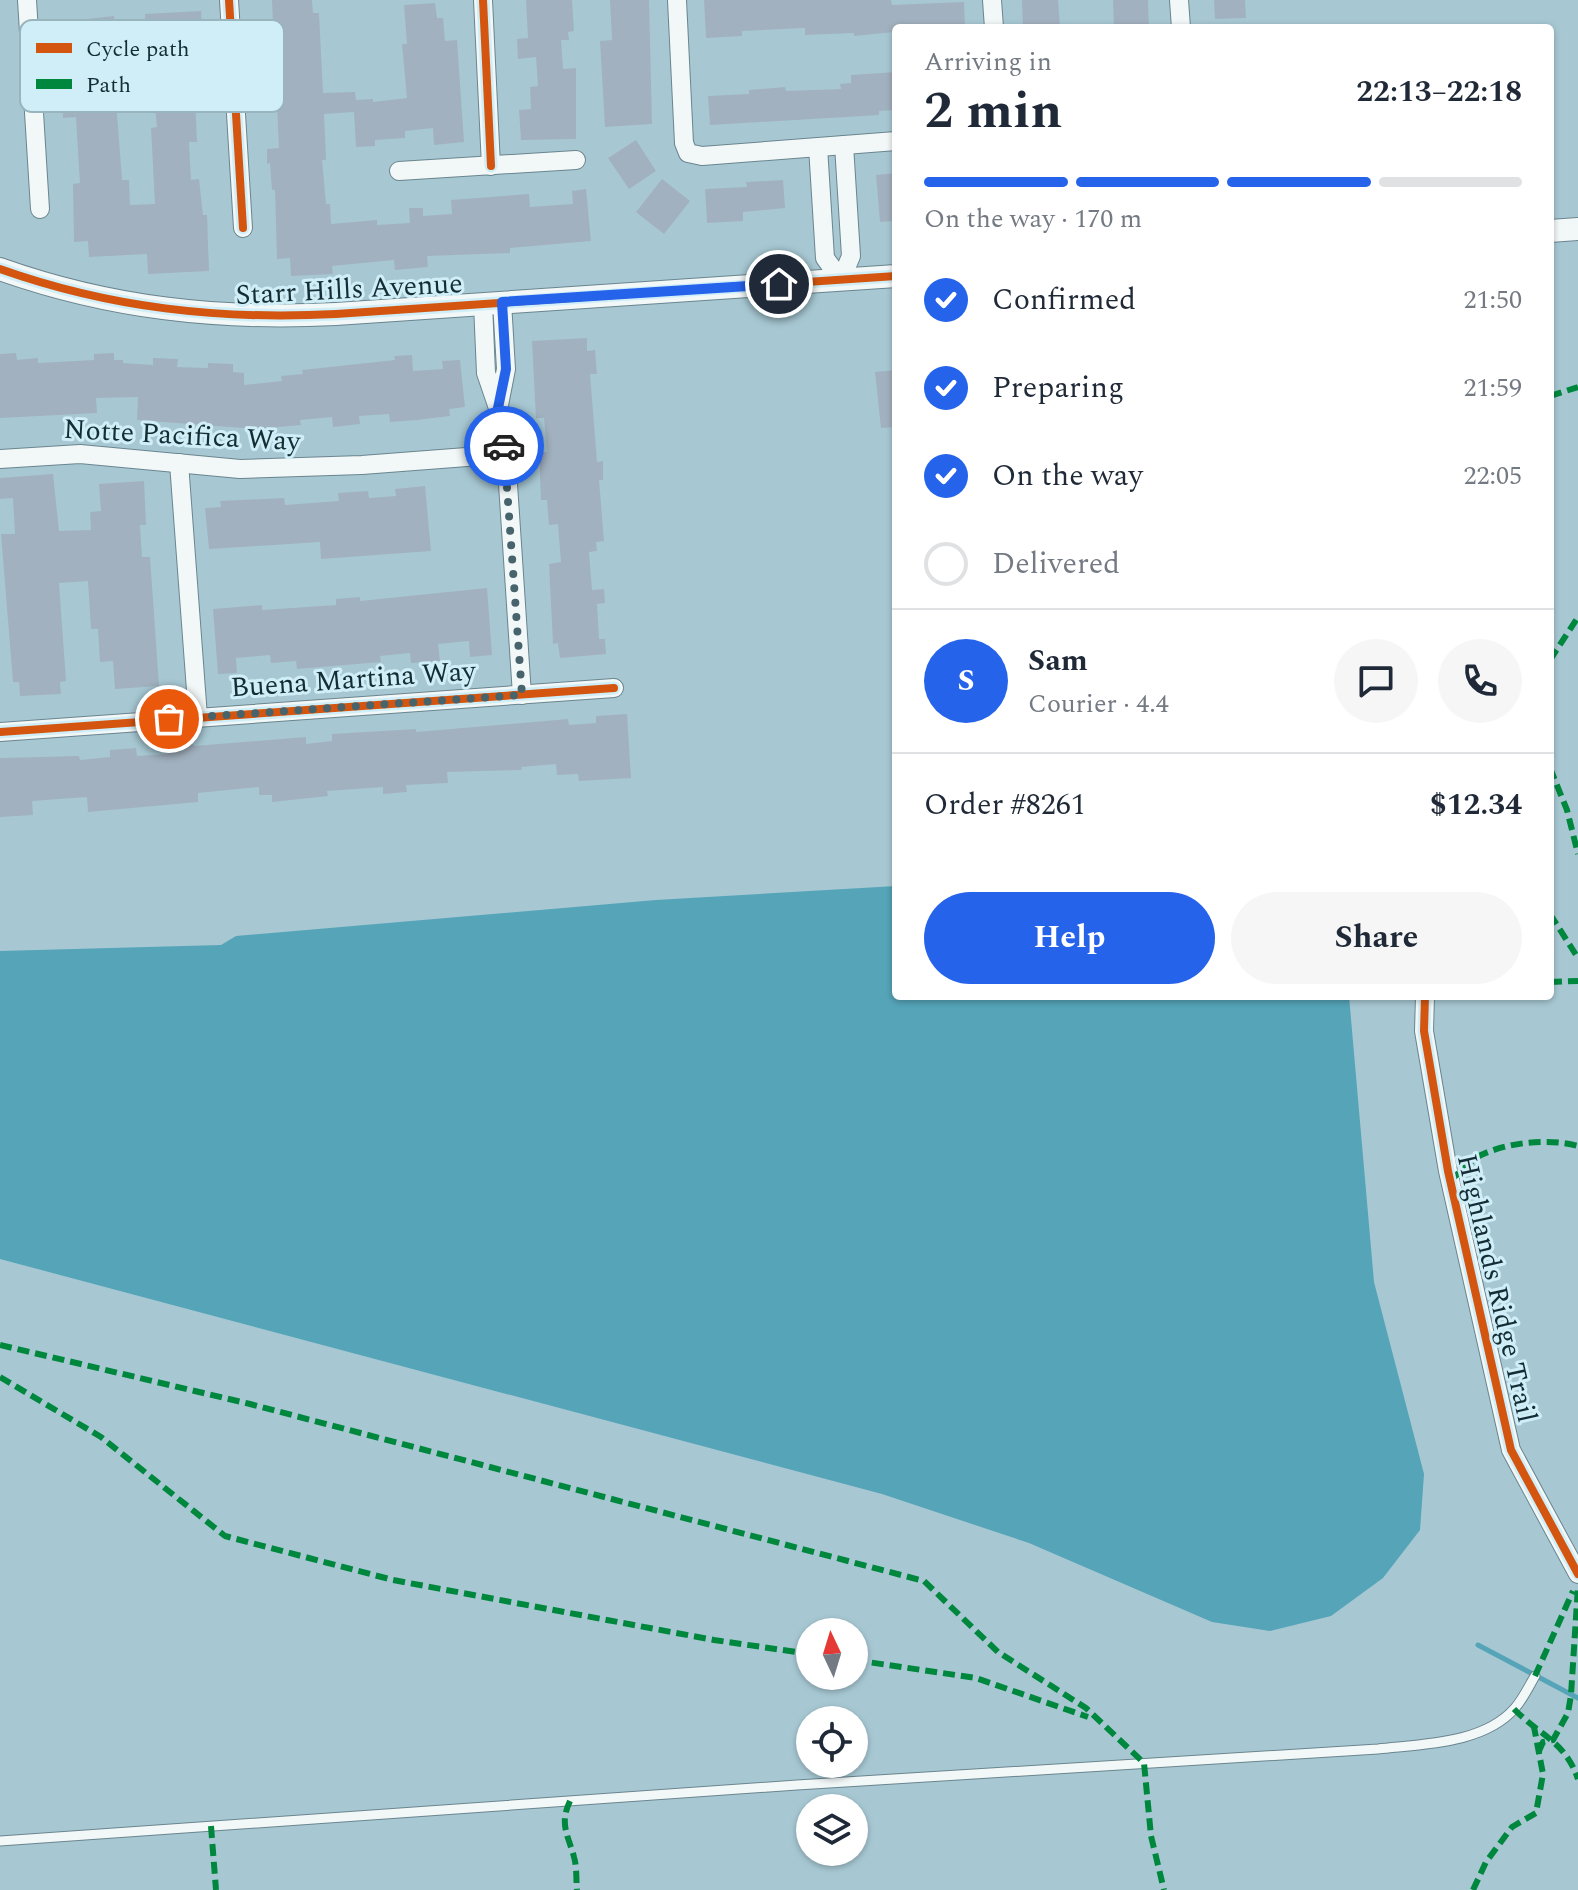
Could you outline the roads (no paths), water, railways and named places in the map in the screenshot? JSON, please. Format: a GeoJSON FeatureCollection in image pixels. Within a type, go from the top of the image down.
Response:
{"type":"FeatureCollection","features":[{"type":"Feature","properties":{"kind":"street"},"geometry":{"type":"LineString","coordinates":[[27,0],[28,20]]}},
{"type":"Feature","properties":{"kind":"street"},"geometry":{"type":"LineString","coordinates":[[229,0],[230,20]]}},
{"type":"Feature","properties":{"kind":"street"},"geometry":{"type":"LineString","coordinates":[[483,0],[491,166]]}},
{"type":"Feature","properties":{"kind":"street"},"geometry":{"type":"LineString","coordinates":[[677,0],[684,143],[688,153],[702,156],[892,141]]}},
{"type":"Feature","properties":{"kind":"street"},"geometry":{"type":"LineString","coordinates":[[992,0],[994,24]]}},
{"type":"Feature","properties":{"kind":"street"},"geometry":{"type":"LineString","coordinates":[[1179,0],[1181,24]]}},
{"type":"Feature","properties":{"kind":"street"},"geometry":{"type":"LineString","coordinates":[[34,112],[40,209]]}},
{"type":"Feature","properties":{"kind":"street"},"geometry":{"type":"LineString","coordinates":[[236,112],[243,228]]}},
{"type":"Feature","properties":{"kind":"street"},"geometry":{"type":"LineString","coordinates":[[841,280],[851,256],[844,145]]}},
{"type":"Feature","properties":{"kind":"street"},"geometry":{"type":"LineString","coordinates":[[818,147],[825,258],[841,280]]}},
{"type":"Feature","properties":{"kind":"street"},"geometry":{"type":"LineString","coordinates":[[399,171],[576,160]]}},
{"type":"Feature","properties":{"kind":"street"},"geometry":{"type":"LineString","coordinates":[[1554,231],[1578,229]]}},
{"type":"Feature","properties":{"kind":"street","name":"Starr Hills Avenue"},"geometry":{"type":"LineString","coordinates":[[0,269],[90,296],[151,309],[203,315],[286,317],[892,276]]}},
{"type":"Feature","properties":{"kind":"street"},"geometry":{"type":"LineString","coordinates":[[493,303],[505,350],[506,369],[498,408]]}},
{"type":"Feature","properties":{"kind":"street"},"geometry":{"type":"LineString","coordinates":[[493,303],[485,351],[486,373],[498,408],[506,454],[522,695]]}},
{"type":"Feature","properties":{"kind":"street","name":"Notte Pacifica Way"},"geometry":{"type":"LineString","coordinates":[[0,459],[80,454],[240,469],[506,454]]}},
{"type":"Feature","properties":{"kind":"street"},"geometry":{"type":"LineString","coordinates":[[179,463],[198,717]]}},
{"type":"Feature","properties":{"kind":"street","name":"Buena Martina Way"},"geometry":{"type":"LineString","coordinates":[[0,732],[614,688]]}},
{"type":"Feature","properties":{"kind":"street","name":"Highlands Ridge Trail"},"geometry":{"type":"LineString","coordinates":[[1425,1000],[1424,1031],[1448,1171],[1511,1450],[1578,1574]]}},
{"type":"Feature","properties":{"kind":"lane"},"geometry":{"type":"LineString","coordinates":[[822,212],[847,210]]}},
{"type":"Feature","properties":{"kind":"lane"},"geometry":{"type":"LineString","coordinates":[[485,351],[505,350]]}},
{"type":"Feature","properties":{"kind":"lane"},"geometry":{"type":"LineString","coordinates":[[0,1841],[766,1787],[1378,1749],[1450,1741],[1486,1728],[1514,1709],[1535,1676]]}},
{"type":"Feature","properties":{"kind":"water"},"geometry":{"type":"Polygon","coordinates":[[[892,886],[892,1000],[1349,1000],[1374,1282],[1424,1474],[1420,1530],[1383,1578],[1331,1616],[1270,1631],[1212,1622],[1029,1543],[882,1494],[0,1259],[0,951],[221,945],[236,936],[656,900],[892,886]]]}},
{"type":"Feature","properties":{"kind":"waterway"},"geometry":{"type":"LineString","coordinates":[[1478,1645],[1578,1698]]}}]}
